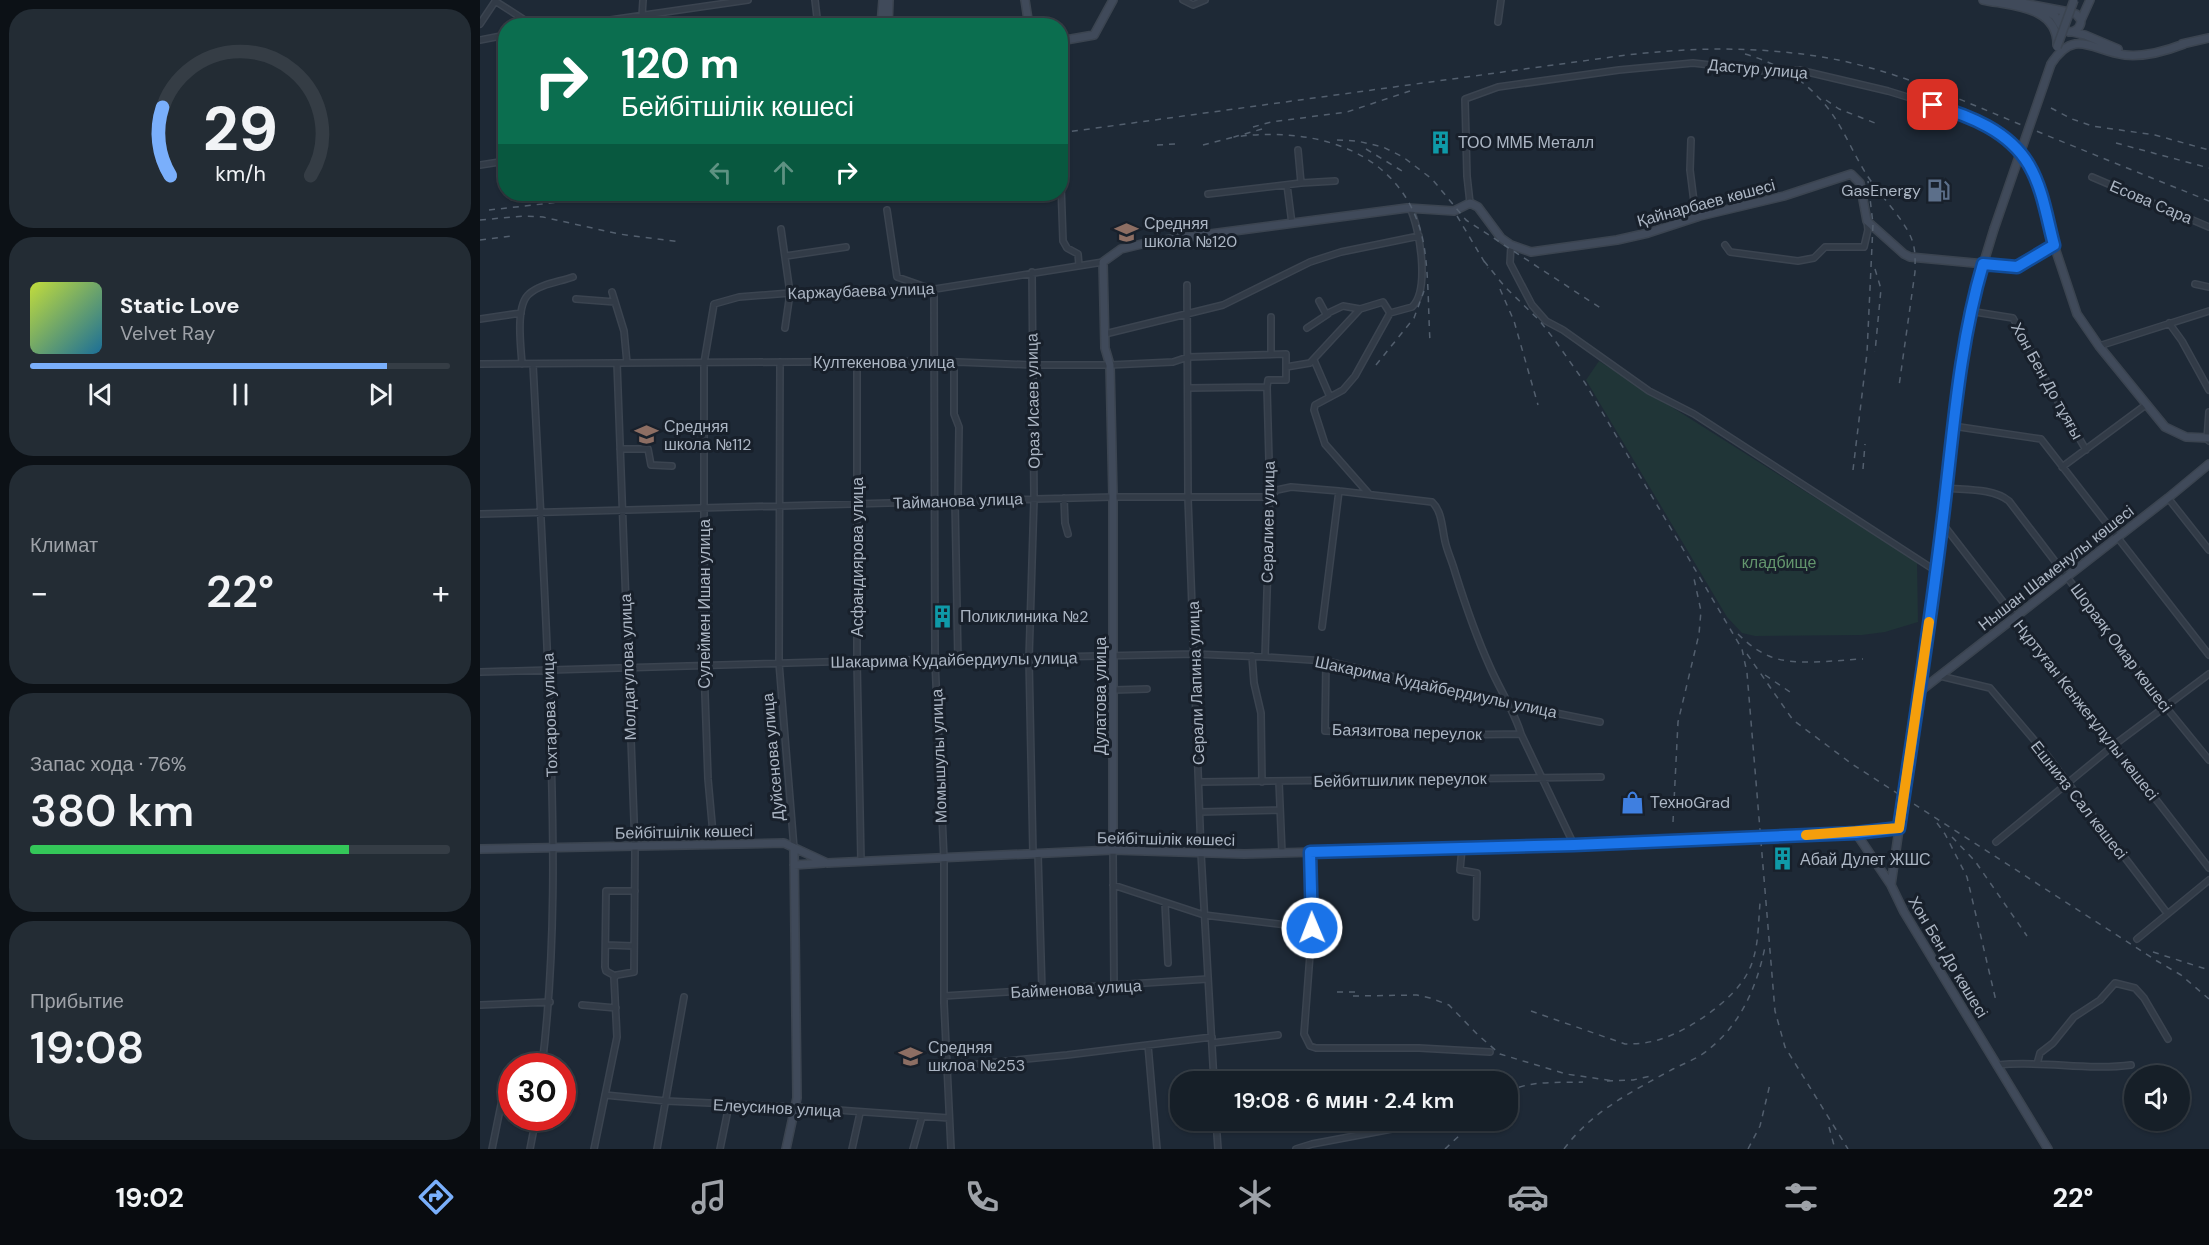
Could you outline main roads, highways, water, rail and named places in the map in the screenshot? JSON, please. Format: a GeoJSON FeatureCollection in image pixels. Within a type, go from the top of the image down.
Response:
{"type":"FeatureCollection","features":[{"type":"Feature","properties":{"kind":"railway"},"geometry":{"type":"LineString","coordinates":[[1068,132],[1619,56],[1666,51],[1761,50],[1837,60],[1892,74],[1945,93],[2209,201]]}},
{"type":"Feature","properties":{"kind":"railway"},"geometry":{"type":"LineString","coordinates":[[1745,54],[1785,71],[1819,98],[1839,124],[1870,180],[1897,215],[1912,240],[1915,272],[1899,386]]}},
{"type":"Feature","properties":{"kind":"railway"},"geometry":{"type":"LineString","coordinates":[[1253,127],[1271,122],[1347,112],[1410,91]]}},
{"type":"Feature","properties":{"kind":"railway"},"geometry":{"type":"LineString","coordinates":[[1826,100],[1839,109],[1875,123]]}},
{"type":"Feature","properties":{"kind":"railway"},"geometry":{"type":"LineString","coordinates":[[2051,108],[2092,126],[2155,135],[2209,150]]}},
{"type":"Feature","properties":{"kind":"railway"},"geometry":{"type":"LineString","coordinates":[[1262,129],[1234,137],[1294,136],[1322,141],[1349,150],[1374,164],[1394,182],[1411,206],[1422,236],[1427,274],[1430,341]]}},
{"type":"Feature","properties":{"kind":"railway"},"geometry":{"type":"LineString","coordinates":[[1203,145],[1234,137]]}},
{"type":"Feature","properties":{"kind":"railway"},"geometry":{"type":"LineString","coordinates":[[1337,140],[1357,141],[1383,147],[1403,157],[1432,179],[1466,220],[1602,309]]}},
{"type":"Feature","properties":{"kind":"railway"},"geometry":{"type":"LineString","coordinates":[[2116,143],[2209,168]]}},
{"type":"Feature","properties":{"kind":"railway"},"geometry":{"type":"LineString","coordinates":[[1157,145],[1176,144]]}},
{"type":"Feature","properties":{"kind":"railway"},"geometry":{"type":"LineString","coordinates":[[1366,149],[1407,174]]}},
{"type":"Feature","properties":{"kind":"railway"},"geometry":{"type":"LineString","coordinates":[[1853,470],[1867,353],[1873,224],[1868,181]]}},
{"type":"Feature","properties":{"kind":"railway"},"geometry":{"type":"LineString","coordinates":[[489,210],[569,201]]}},
{"type":"Feature","properties":{"kind":"railway"},"geometry":{"type":"LineString","coordinates":[[480,220],[524,216],[543,217],[619,234],[681,242]]}},
{"type":"Feature","properties":{"kind":"railway"},"geometry":{"type":"LineString","coordinates":[[1457,216],[1488,268]]}},
{"type":"Feature","properties":{"kind":"railway"},"geometry":{"type":"LineString","coordinates":[[480,240],[511,236]]}},
{"type":"Feature","properties":{"kind":"railway"},"geometry":{"type":"LineString","coordinates":[[1484,261],[1505,287],[1539,320],[1585,383],[1742,649],[1747,673],[1775,1011],[1785,1047],[1848,1149]]}},
{"type":"Feature","properties":{"kind":"railway"},"geometry":{"type":"LineString","coordinates":[[1875,269],[1881,289],[1875,352]]}},
{"type":"Feature","properties":{"kind":"railway"},"geometry":{"type":"LineString","coordinates":[[1500,289],[1514,321],[1538,405]]}},
{"type":"Feature","properties":{"kind":"railway"},"geometry":{"type":"LineString","coordinates":[[1376,365],[1414,318],[1424,291]]}},
{"type":"Feature","properties":{"kind":"railway"},"geometry":{"type":"LineString","coordinates":[[1863,469],[1865,444]]}},
{"type":"Feature","properties":{"kind":"railway"},"geometry":{"type":"LineString","coordinates":[[1673,822],[1678,722],[1699,634],[1701,611],[1693,574]]}},
{"type":"Feature","properties":{"kind":"railway"},"geometry":{"type":"LineString","coordinates":[[1738,634],[1756,649],[1779,659],[1815,662],[1863,659]]}},
{"type":"Feature","properties":{"kind":"railway"},"geometry":{"type":"LineString","coordinates":[[1747,654],[1793,720],[1852,764],[2181,975],[2209,999]]}},
{"type":"Feature","properties":{"kind":"railway"},"geometry":{"type":"LineString","coordinates":[[1765,675],[1790,692]]}},
{"type":"Feature","properties":{"kind":"railway"},"geometry":{"type":"LineString","coordinates":[[1937,823],[1967,877],[1996,1001]]}},
{"type":"Feature","properties":{"kind":"railway"},"geometry":{"type":"LineString","coordinates":[[1952,837],[1975,861],[2027,936]]}},
{"type":"Feature","properties":{"kind":"railway"},"geometry":{"type":"LineString","coordinates":[[1531,1011],[1625,1044],[1652,1041],[1673,1035],[1698,1021],[1722,1003],[1742,982],[1754,956],[1760,903]]}},
{"type":"Feature","properties":{"kind":"railway"},"geometry":{"type":"LineString","coordinates":[[1564,1149],[1587,1124],[1614,1103],[1701,1055],[1720,1039],[1739,1016],[1746,1003],[1765,947]]}},
{"type":"Feature","properties":{"kind":"railway"},"geometry":{"type":"LineString","coordinates":[[2153,952],[2209,970]]}},
{"type":"Feature","properties":{"kind":"railway"},"geometry":{"type":"LineString","coordinates":[[1337,992],[1361,992]]}},
{"type":"Feature","properties":{"kind":"railway"},"geometry":{"type":"LineString","coordinates":[[1353,996],[1417,995],[1430,998],[1449,1005],[1500,1054],[1566,1074],[1614,1081]]}},
{"type":"Feature","properties":{"kind":"railway"},"geometry":{"type":"LineString","coordinates":[[1607,1081],[1633,1080],[1651,1076]]}},
{"type":"Feature","properties":{"kind":"railway"},"geometry":{"type":"LineString","coordinates":[[1518,1088],[1554,1082],[1583,1082]]}},
{"type":"Feature","properties":{"kind":"railway"},"geometry":{"type":"LineString","coordinates":[[1748,1149],[1760,1126],[1770,1084]]}},
{"type":"Feature","properties":{"kind":"railway"},"geometry":{"type":"LineString","coordinates":[[1829,1127],[1835,1149]]}},
{"type":"Feature","properties":{"kind":"railway"},"geometry":{"type":"LineString","coordinates":[[1445,1149],[1463,1131]]}},
{"type":"Feature","properties":{"kind":"place","name":"ТОО ММБ Металл"},"geometry":{"type":"Point","coordinates":[1440,142]}},
{"type":"Feature","properties":{"kind":"place","name":"GasEnergy"},"geometry":{"type":"Point","coordinates":[1939,190]}},
{"type":"Feature","properties":{"kind":"place","name":"Средняя школа №120"},"geometry":{"type":"Point","coordinates":[1126,232]}},
{"type":"Feature","properties":{"kind":"place","name":"Средняя школа №112"},"geometry":{"type":"Point","coordinates":[646,435]}},
{"type":"Feature","properties":{"kind":"place","name":"Поликлиника №2"},"geometry":{"type":"Point","coordinates":[942,616]}},
{"type":"Feature","properties":{"kind":"place","name":"ТехноGrad"},"geometry":{"type":"Point","coordinates":[1632,802]}},
{"type":"Feature","properties":{"kind":"place","name":"Абай Дулет ЖШС"},"geometry":{"type":"Point","coordinates":[1782,859]}},
{"type":"Feature","properties":{"kind":"place","name":"Средняя шклоа №253"},"geometry":{"type":"Point","coordinates":[910,1056]}},
{"type":"Feature","properties":{"kind":"park label","name":"кладбище"},"geometry":{"type":"Point","coordinates":[1779,562]}}]}
